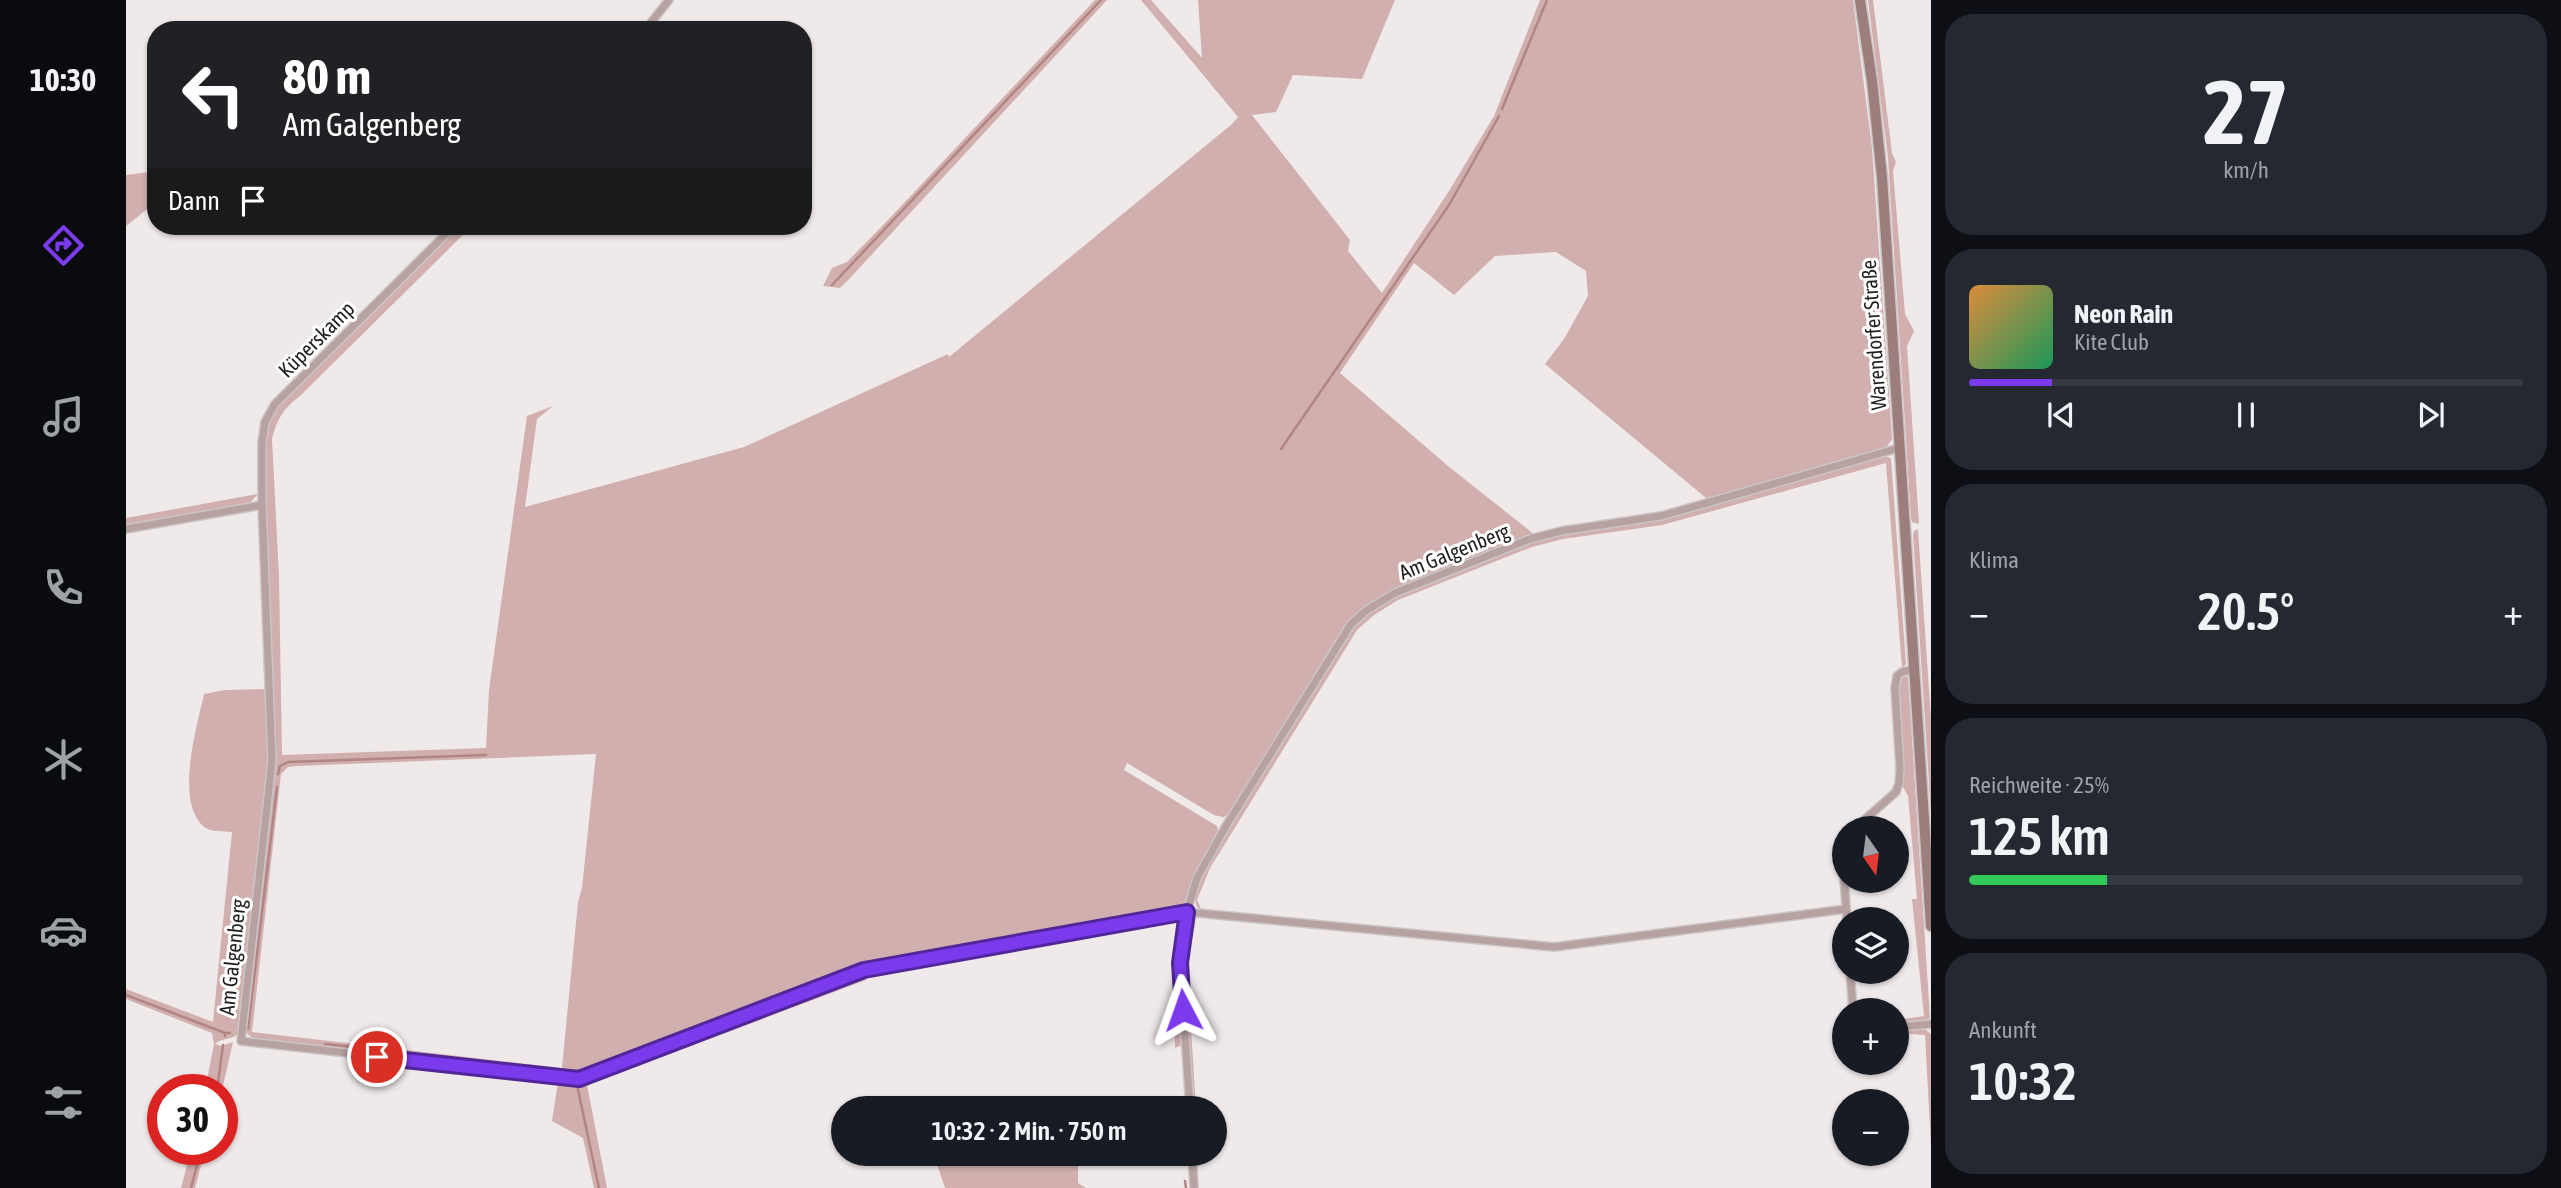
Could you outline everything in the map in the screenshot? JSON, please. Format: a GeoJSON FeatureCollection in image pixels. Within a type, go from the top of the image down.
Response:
{"type":"FeatureCollection","features":[{"type":"Feature","properties":{"kind":"main road","name":"Warendorfer Straße"},"geometry":{"type":"LineString","coordinates":[[1860,0],[1881,167],[1931,926]]}},
{"type":"Feature","properties":{"kind":"street"},"geometry":{"type":"LineString","coordinates":[[652,21],[669,0]]}},
{"type":"Feature","properties":{"kind":"street","name":"Küperskamp"},"geometry":{"type":"LineString","coordinates":[[262,505],[262,442],[265,422],[275,404],[445,235]]}},
{"type":"Feature","properties":{"kind":"street","name":"Am Galgenberg"},"geometry":{"type":"LineString","coordinates":[[1188,1096],[1180,963],[1187,912],[1197,878],[1226,826],[1351,624],[1367,610],[1395,593],[1530,539],[1573,529],[1661,516],[1899,448]]}},
{"type":"Feature","properties":{"kind":"street"},"geometry":{"type":"LineString","coordinates":[[126,529],[262,505]]}},
{"type":"Feature","properties":{"kind":"street","name":"Am Galgenberg"},"geometry":{"type":"LineString","coordinates":[[262,505],[272,761],[241,1041],[579,1079],[864,970],[1187,912],[1554,947],[1832,911]]}},
{"type":"Feature","properties":{"kind":"street"},"geometry":{"type":"LineString","coordinates":[[1869,816],[1896,792],[1900,768],[1895,688],[1897,676],[1914,669]]}},
{"type":"Feature","properties":{"kind":"street"},"geometry":{"type":"LineString","coordinates":[[1909,1026],[1931,1024]]}},
{"type":"Feature","properties":{"kind":"street"},"geometry":{"type":"LineString","coordinates":[[1193,1166],[1194,1188]]}},
{"type":"Feature","properties":{"kind":"shaded area"},"geometry":{"type":"Polygon","coordinates":[[[1095,0],[1107,0],[851,277],[840,288],[823,286],[832,268],[847,262],[1095,0]]]}},
{"type":"Feature","properties":{"kind":"shaded area"},"geometry":{"type":"Polygon","coordinates":[[[1141,0],[1151,0],[1202,58],[1198,0],[1395,0],[1362,79],[1293,75],[1276,112],[1252,115],[1350,240],[1348,251],[1382,293],[1494,116],[1540,0],[1853,0],[1872,148],[1892,439],[1886,448],[1718,499],[1706,498],[1545,364],[1564,339],[1588,296],[1586,271],[1556,252],[1495,256],[1454,295],[1414,263],[1340,373],[1448,466],[1535,535],[1392,591],[1364,609],[1230,815],[1214,815],[1127,763],[1124,770],[1217,826],[1219,834],[1188,902],[1173,912],[863,969],[580,1076],[253,1039],[246,1032],[244,1027],[275,755],[264,505],[265,435],[269,420],[277,408],[450,235],[463,235],[290,405],[282,414],[274,432],[272,439],[279,576],[282,755],[486,748],[489,690],[527,416],[553,406],[537,419],[525,507],[744,447],[948,354],[949,357],[1238,117],[1141,0]],[[596,754],[288,767],[281,774],[252,1032],[562,1068],[578,902],[582,888],[596,754]]]}},
{"type":"Feature","properties":{"kind":"shaded area"},"geometry":{"type":"Polygon","coordinates":[[[1868,0],[1873,0],[1892,153],[1896,162],[1893,171],[1905,314],[1914,331],[1907,346],[1919,524],[1912,522],[1911,518],[1888,158],[1868,0]]]}},
{"type":"Feature","properties":{"kind":"shaded area"},"geometry":{"type":"Polygon","coordinates":[[[147,172],[147,209],[126,226],[126,175],[147,172]]]}},
{"type":"Feature","properties":{"kind":"shaded area"},"geometry":{"type":"Polygon","coordinates":[[[1884,456],[1891,458],[1906,664],[1902,668],[1886,463],[1662,525],[1563,539],[1532,547],[1398,600],[1357,630],[1210,868],[1197,900],[1201,909],[1197,907],[1194,897],[1205,867],[1353,626],[1369,611],[1395,595],[1531,542],[1562,533],[1660,520],[1884,456]]]}},
{"type":"Feature","properties":{"kind":"shaded area"},"geometry":{"type":"Polygon","coordinates":[[[258,494],[249,504],[126,528],[126,518],[258,494]]]}},
{"type":"Feature","properties":{"kind":"shaded area"},"geometry":{"type":"Polygon","coordinates":[[[1918,529],[1931,719],[1931,815],[1913,535],[1918,529]]]}},
{"type":"Feature","properties":{"kind":"shaded area"},"geometry":{"type":"Polygon","coordinates":[[[1908,677],[1930,1018],[1927,1021],[1909,1023],[1909,1018],[1924,1016],[1912,899],[1917,899],[1908,796],[1901,783],[1897,688],[1900,678],[1908,677]]]}},
{"type":"Feature","properties":{"kind":"shaded area"},"geometry":{"type":"Polygon","coordinates":[[[268,689],[269,762],[237,1035],[215,1044],[221,1046],[233,1042],[226,1074],[208,1074],[214,1044],[212,1033],[126,999],[126,989],[213,1022],[232,832],[208,829],[201,824],[190,797],[189,779],[193,742],[204,694],[225,690],[268,689]]]}},
{"type":"Feature","properties":{"kind":"shaded area"},"geometry":{"type":"Polygon","coordinates":[[[1201,915],[1196,918],[1188,963],[1195,1096],[1190,1096],[1183,963],[1190,920],[1201,915]]]}},
{"type":"Feature","properties":{"kind":"shaded area"},"geometry":{"type":"Polygon","coordinates":[[[1172,953],[1178,960],[1182,1045],[1175,1048],[1172,953]]]}},
{"type":"Feature","properties":{"kind":"shaded area"},"geometry":{"type":"Polygon","coordinates":[[[864,973],[866,980],[587,1085],[607,1188],[594,1188],[583,1138],[552,1121],[558,1082],[572,1083],[590,1079],[864,973]]]}},
{"type":"Feature","properties":{"kind":"shaded area"},"geometry":{"type":"Polygon","coordinates":[[[1924,1028],[1931,1034],[1931,1147],[1925,1035],[1909,1034],[1909,1029],[1924,1028]]]}},
{"type":"Feature","properties":{"kind":"shaded area"},"geometry":{"type":"Polygon","coordinates":[[[187,1165],[201,1165],[195,1188],[181,1188],[187,1165]]]}},
{"type":"Feature","properties":{"kind":"shaded area"},"geometry":{"type":"Polygon","coordinates":[[[937,1166],[1078,1166],[1078,1183],[1086,1188],[945,1188],[937,1166]]]}},
{"type":"Feature","properties":{"kind":"waterway"},"geometry":{"type":"LineString","coordinates":[[832,285],[1101,0]]}},
{"type":"Feature","properties":{"kind":"waterway"},"geometry":{"type":"LineString","coordinates":[[1502,109],[1547,0]]}},
{"type":"Feature","properties":{"kind":"waterway"},"geometry":{"type":"LineString","coordinates":[[1281,449],[1449,205],[1499,116]]}},
{"type":"Feature","properties":{"kind":"waterway"},"geometry":{"type":"LineString","coordinates":[[278,774],[280,766],[288,762],[486,755]]}},
{"type":"Feature","properties":{"kind":"waterway"},"geometry":{"type":"LineString","coordinates":[[248,1029],[277,787]]}},
{"type":"Feature","properties":{"kind":"waterway"},"geometry":{"type":"LineString","coordinates":[[126,995],[225,1033]]}},
{"type":"Feature","properties":{"kind":"waterway"},"geometry":{"type":"LineString","coordinates":[[225,1036],[225,1033],[230,1033]]}},
{"type":"Feature","properties":{"kind":"waterway"},"geometry":{"type":"LineString","coordinates":[[325,1044],[473,1060]]}},
{"type":"Feature","properties":{"kind":"waterway"},"geometry":{"type":"LineString","coordinates":[[219,1074],[223,1045]]}},
{"type":"Feature","properties":{"kind":"waterway"},"geometry":{"type":"LineString","coordinates":[[477,1061],[573,1073]]}},
{"type":"Feature","properties":{"kind":"waterway"},"geometry":{"type":"LineString","coordinates":[[577,1085],[599,1188]]}},
{"type":"Feature","properties":{"kind":"waterway"},"geometry":{"type":"LineString","coordinates":[[191,1188],[197,1165]]}},
{"type":"Feature","properties":{"kind":"waterway"},"geometry":{"type":"LineString","coordinates":[[1185,1181],[1186,1188]]}},
{"type":"Feature","properties":{"kind":"route"},"geometry":{"type":"LineString","coordinates":[[377,1057],[579,1079],[864,970],[1187,912],[1180,963],[1183,1010]]}}]}
